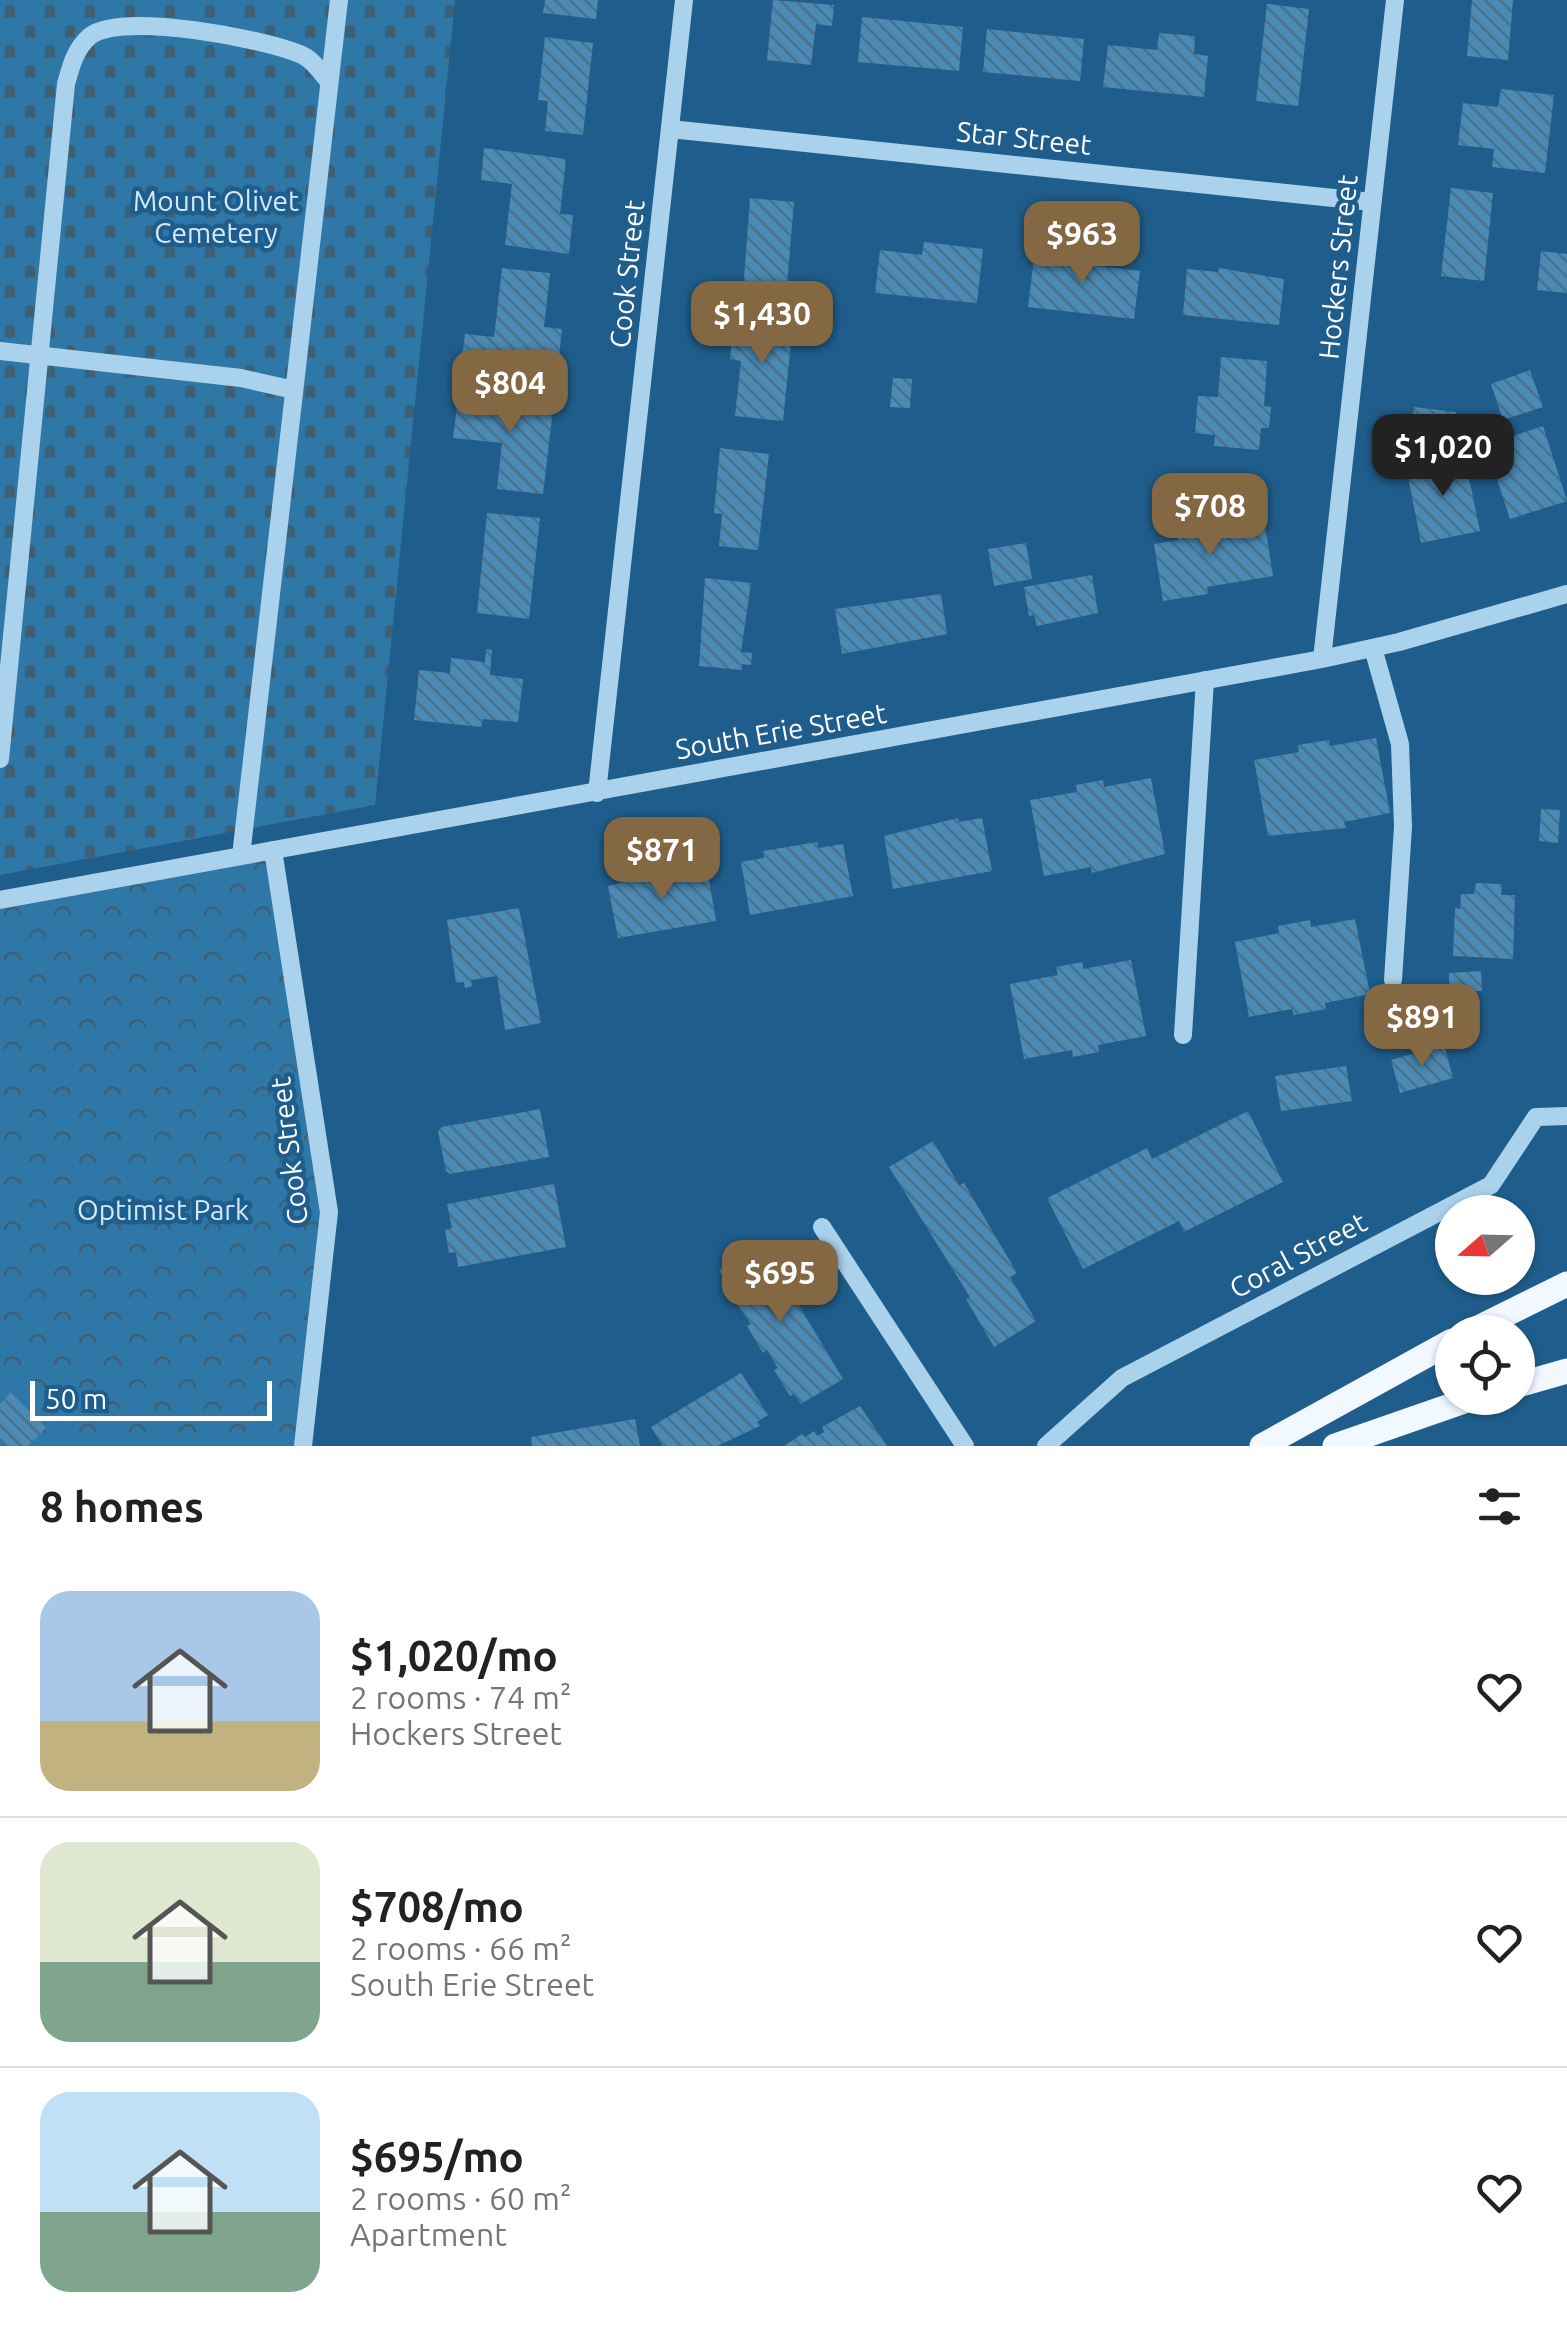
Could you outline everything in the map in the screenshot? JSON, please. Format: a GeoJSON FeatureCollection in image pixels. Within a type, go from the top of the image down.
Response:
{"type":"FeatureCollection","features":[{"type":"Feature","properties":{"kind":"main road"},"geometry":{"type":"LineString","coordinates":[[1504,1315],[1567,1284]]}},
{"type":"Feature","properties":{"kind":"main road"},"geometry":{"type":"LineString","coordinates":[[1262,1446],[1435,1350]]}},
{"type":"Feature","properties":{"kind":"main road"},"geometry":{"type":"LineString","coordinates":[[1535,1379],[1567,1371]]}},
{"type":"Feature","properties":{"kind":"main road"},"geometry":{"type":"LineString","coordinates":[[1336,1446],[1435,1411]]}},
{"type":"Feature","properties":{"kind":"street"},"geometry":{"type":"LineString","coordinates":[[241,856],[339,0]]}},
{"type":"Feature","properties":{"kind":"street","name":"Cook Street"},"geometry":{"type":"LineString","coordinates":[[597,792],[684,0]]}},
{"type":"Feature","properties":{"kind":"street","name":"Hockers Street"},"geometry":{"type":"LineString","coordinates":[[1322,659],[1395,0]]}},
{"type":"Feature","properties":{"kind":"street"},"geometry":{"type":"LineString","coordinates":[[0,759],[66,84],[75,53],[92,34],[124,26],[142,27],[276,44],[308,57],[330,82]]}},
{"type":"Feature","properties":{"kind":"street","name":"Star Street"},"geometry":{"type":"LineString","coordinates":[[670,128],[1372,202]]}},
{"type":"Feature","properties":{"kind":"street"},"geometry":{"type":"LineString","coordinates":[[0,352],[241,378],[294,390]]}},
{"type":"Feature","properties":{"kind":"street","name":"South Erie Street"},"geometry":{"type":"LineString","coordinates":[[0,900],[1322,659],[1567,594]]}},
{"type":"Feature","properties":{"kind":"street"},"geometry":{"type":"LineString","coordinates":[[1373,648],[1400,744],[1403,827],[1393,980]]}},
{"type":"Feature","properties":{"kind":"street"},"geometry":{"type":"LineString","coordinates":[[1183,1035],[1205,680]]}},
{"type":"Feature","properties":{"kind":"street","name":"Cook Street"},"geometry":{"type":"LineString","coordinates":[[273,850],[329,1212],[304,1446]]}},
{"type":"Feature","properties":{"kind":"street","name":"Coral Street"},"geometry":{"type":"LineString","coordinates":[[1046,1446],[1122,1378],[1491,1185],[1536,1117],[1567,1116]]}},
{"type":"Feature","properties":{"kind":"street"},"geometry":{"type":"LineString","coordinates":[[822,1227],[966,1446]]}},
{"type":"Feature","properties":{"kind":"green space","name":"Mount Olivet Cemetery"},"geometry":{"type":"Polygon","coordinates":[[[0,0],[455,0],[375,805],[0,875],[0,0]]]}},
{"type":"Feature","properties":{"kind":"green space","name":"Optimist Park"},"geometry":{"type":"Polygon","coordinates":[[[273,850],[329,1212],[303,1446],[0,1446],[0,900],[273,850]]]}},
{"type":"Feature","properties":{"kind":"building"},"geometry":{"type":"Polygon","coordinates":[[[545,0],[598,0],[596,19],[543,13],[545,0]]]}},
{"type":"Feature","properties":{"kind":"building"},"geometry":{"type":"Polygon","coordinates":[[[773,0],[834,5],[832,26],[816,24],[811,65],[767,60],[773,0]]]}},
{"type":"Feature","properties":{"kind":"building"},"geometry":{"type":"Polygon","coordinates":[[[1472,0],[1513,0],[1508,60],[1467,56],[1472,0]]]}},
{"type":"Feature","properties":{"kind":"building"},"geometry":{"type":"Polygon","coordinates":[[[1267,4],[1309,9],[1298,106],[1256,101],[1267,4]]]}},
{"type":"Feature","properties":{"kind":"building"},"geometry":{"type":"Polygon","coordinates":[[[862,17],[963,27],[959,71],[858,62],[862,17]]]}},
{"type":"Feature","properties":{"kind":"building"},"geometry":{"type":"Polygon","coordinates":[[[987,29],[1084,39],[1080,81],[983,72],[987,29]]]}},
{"type":"Feature","properties":{"kind":"building"},"geometry":{"type":"Polygon","coordinates":[[[1159,33],[1195,36],[1194,54],[1208,56],[1204,97],[1103,87],[1108,45],[1157,50],[1159,33]]]}},
{"type":"Feature","properties":{"kind":"building"},"geometry":{"type":"Polygon","coordinates":[[[545,37],[593,43],[583,135],[545,131],[548,101],[538,100],[545,37]]]}},
{"type":"Feature","properties":{"kind":"building"},"geometry":{"type":"Polygon","coordinates":[[[1501,89],[1554,95],[1545,173],[1492,167],[1494,149],[1458,145],[1463,103],[1498,107],[1501,89]]]}},
{"type":"Feature","properties":{"kind":"building"},"geometry":{"type":"Polygon","coordinates":[[[484,148],[566,159],[560,214],[573,215],[569,254],[505,245],[512,184],[481,180],[484,148]]]}},
{"type":"Feature","properties":{"kind":"building"},"geometry":{"type":"Polygon","coordinates":[[[1451,188],[1493,193],[1484,281],[1441,276],[1451,188]]]}},
{"type":"Feature","properties":{"kind":"building"},"geometry":{"type":"Polygon","coordinates":[[[750,198],[794,202],[786,296],[743,292],[750,198]]]}},
{"type":"Feature","properties":{"kind":"building"},"geometry":{"type":"Polygon","coordinates":[[[924,242],[983,249],[977,303],[875,293],[880,250],[922,255],[924,242]]]}},
{"type":"Feature","properties":{"kind":"building"},"geometry":{"type":"Polygon","coordinates":[[[1035,250],[1089,256],[1088,265],[1140,271],[1134,319],[1028,307],[1035,250]]]}},
{"type":"Feature","properties":{"kind":"building"},"geometry":{"type":"Polygon","coordinates":[[[1541,251],[1567,254],[1567,293],[1537,290],[1541,251]]]}},
{"type":"Feature","properties":{"kind":"building"},"geometry":{"type":"Polygon","coordinates":[[[502,268],[550,273],[544,327],[562,329],[557,377],[461,366],[465,334],[494,337],[502,268]]]}},
{"type":"Feature","properties":{"kind":"building"},"geometry":{"type":"Polygon","coordinates":[[[1219,268],[1284,279],[1279,325],[1183,315],[1187,269],[1218,272],[1219,268]]]}},
{"type":"Feature","properties":{"kind":"building"},"geometry":{"type":"Polygon","coordinates":[[[734,316],[793,323],[783,421],[735,416],[741,361],[730,359],[734,316]]]}},
{"type":"Feature","properties":{"kind":"building"},"geometry":{"type":"Polygon","coordinates":[[[1221,357],[1267,361],[1264,406],[1271,407],[1269,428],[1261,428],[1259,450],[1214,446],[1215,435],[1195,433],[1198,396],[1218,397],[1221,357]]]}},
{"type":"Feature","properties":{"kind":"building"},"geometry":{"type":"Polygon","coordinates":[[[1530,370],[1543,407],[1503,420],[1491,384],[1530,370]]]}},
{"type":"Feature","properties":{"kind":"building"},"geometry":{"type":"Polygon","coordinates":[[[893,378],[912,379],[910,408],[890,407],[893,378]]]}},
{"type":"Feature","properties":{"kind":"building"},"geometry":{"type":"Polygon","coordinates":[[[459,391],[554,401],[543,494],[497,489],[502,443],[453,438],[459,391]]]}},
{"type":"Feature","properties":{"kind":"building"},"geometry":{"type":"Polygon","coordinates":[[[1414,407],[1456,412],[1452,450],[1410,446],[1414,407]]]}},
{"type":"Feature","properties":{"kind":"building"},"geometry":{"type":"Polygon","coordinates":[[[1543,426],[1567,501],[1510,519],[1486,445],[1543,426]]]}},
{"type":"Feature","properties":{"kind":"building"},"geometry":{"type":"Polygon","coordinates":[[[720,448],[769,454],[758,550],[719,546],[722,514],[714,513],[720,448]]]}},
{"type":"Feature","properties":{"kind":"building"},"geometry":{"type":"Polygon","coordinates":[[[1464,454],[1480,531],[1421,543],[1406,466],[1464,454]]]}},
{"type":"Feature","properties":{"kind":"building"},"geometry":{"type":"Polygon","coordinates":[[[1204,512],[1208,535],[1265,526],[1273,576],[1207,587],[1208,594],[1163,601],[1154,544],[1178,540],[1174,517],[1204,512]]]}},
{"type":"Feature","properties":{"kind":"building"},"geometry":{"type":"Polygon","coordinates":[[[487,513],[540,518],[529,619],[477,613],[487,513]]]}},
{"type":"Feature","properties":{"kind":"building"},"geometry":{"type":"Polygon","coordinates":[[[1026,543],[1032,579],[994,586],[988,549],[1026,543]]]}},
{"type":"Feature","properties":{"kind":"building"},"geometry":{"type":"Polygon","coordinates":[[[1092,575],[1098,613],[1037,626],[1034,615],[1029,616],[1024,587],[1092,575]]]}},
{"type":"Feature","properties":{"kind":"building"},"geometry":{"type":"Polygon","coordinates":[[[705,578],[751,583],[741,652],[752,653],[751,665],[742,664],[742,670],[699,666],[705,578]]]}},
{"type":"Feature","properties":{"kind":"building"},"geometry":{"type":"Polygon","coordinates":[[[941,594],[947,634],[842,654],[835,609],[941,594]]]}},
{"type":"Feature","properties":{"kind":"building"},"geometry":{"type":"Polygon","coordinates":[[[486,649],[492,650],[490,675],[523,679],[518,722],[483,719],[481,727],[414,720],[419,670],[450,673],[451,658],[485,662],[486,649]]]}},
{"type":"Feature","properties":{"kind":"building"},"geometry":{"type":"Polygon","coordinates":[[[1376,738],[1390,813],[1344,822],[1346,828],[1268,836],[1254,760],[1299,752],[1298,745],[1329,740],[1330,746],[1376,738]]]}},
{"type":"Feature","properties":{"kind":"building"},"geometry":{"type":"Polygon","coordinates":[[[1151,778],[1165,854],[1092,873],[1091,867],[1044,876],[1030,800],[1077,792],[1076,785],[1103,780],[1104,787],[1151,778]]]}},
{"type":"Feature","properties":{"kind":"building"},"geometry":{"type":"Polygon","coordinates":[[[1541,809],[1560,810],[1558,843],[1539,841],[1541,809]]]}},
{"type":"Feature","properties":{"kind":"building"},"geometry":{"type":"Polygon","coordinates":[[[958,818],[959,822],[982,818],[992,871],[893,889],[884,836],[958,818]]]}},
{"type":"Feature","properties":{"kind":"building"},"geometry":{"type":"Polygon","coordinates":[[[817,842],[818,848],[843,844],[853,896],[750,915],[741,862],[764,858],[763,851],[817,842]]]}},
{"type":"Feature","properties":{"kind":"building"},"geometry":{"type":"Polygon","coordinates":[[[682,868],[682,872],[707,868],[716,921],[618,938],[608,886],[682,868]]]}},
{"type":"Feature","properties":{"kind":"building"},"geometry":{"type":"Polygon","coordinates":[[[1476,883],[1502,884],[1501,895],[1515,895],[1513,959],[1453,956],[1455,908],[1460,909],[1461,894],[1474,894],[1476,883]]]}},
{"type":"Feature","properties":{"kind":"building"},"geometry":{"type":"Polygon","coordinates":[[[519,908],[541,1023],[505,1030],[497,976],[471,980],[472,986],[465,988],[464,982],[456,983],[447,920],[519,908]]]}},
{"type":"Feature","properties":{"kind":"building"},"geometry":{"type":"Polygon","coordinates":[[[1355,919],[1370,994],[1325,1003],[1326,1009],[1294,1015],[1292,1009],[1249,1017],[1235,942],[1279,933],[1278,926],[1310,920],[1311,927],[1355,919]]]}},
{"type":"Feature","properties":{"kind":"building"},"geometry":{"type":"Polygon","coordinates":[[[1131,960],[1146,1036],[1098,1045],[1099,1052],[1073,1057],[1072,1050],[1024,1059],[1010,984],[1058,975],[1056,967],[1083,962],[1083,969],[1131,960]]]}},
{"type":"Feature","properties":{"kind":"building"},"geometry":{"type":"Polygon","coordinates":[[[1481,971],[1482,991],[1449,992],[1449,973],[1481,971]]]}},
{"type":"Feature","properties":{"kind":"building"},"geometry":{"type":"Polygon","coordinates":[[[1444,1045],[1453,1078],[1400,1093],[1391,1060],[1444,1045]]]}},
{"type":"Feature","properties":{"kind":"building"},"geometry":{"type":"Polygon","coordinates":[[[1346,1066],[1352,1101],[1281,1111],[1275,1076],[1346,1066]]]}},
{"type":"Feature","properties":{"kind":"building"},"geometry":{"type":"Polygon","coordinates":[[[540,1109],[549,1157],[450,1174],[446,1171],[438,1131],[442,1127],[540,1109]]]}},
{"type":"Feature","properties":{"kind":"building"},"geometry":{"type":"Polygon","coordinates":[[[1248,1111],[1283,1182],[1184,1232],[1179,1221],[1083,1269],[1047,1198],[1147,1148],[1152,1159],[1248,1111]]]}},
{"type":"Feature","properties":{"kind":"building"},"geometry":{"type":"Polygon","coordinates":[[[933,1141],[959,1185],[964,1183],[1017,1273],[1010,1277],[1036,1321],[994,1347],[966,1299],[970,1297],[889,1167],[933,1141]]]}},
{"type":"Feature","properties":{"kind":"building"},"geometry":{"type":"Polygon","coordinates":[[[554,1184],[566,1247],[458,1267],[456,1252],[449,1253],[445,1230],[452,1228],[447,1204],[554,1184]]]}},
{"type":"Feature","properties":{"kind":"building"},"geometry":{"type":"Polygon","coordinates":[[[762,1244],[843,1379],[801,1404],[794,1394],[790,1396],[774,1370],[778,1368],[767,1350],[763,1353],[747,1326],[751,1324],[721,1282],[725,1280],[719,1270],[762,1244]]]}},
{"type":"Feature","properties":{"kind":"building"},"geometry":{"type":"Polygon","coordinates":[[[741,1373],[768,1415],[757,1422],[760,1426],[717,1446],[663,1446],[651,1427],[741,1373]]]}},
{"type":"Feature","properties":{"kind":"building"},"geometry":{"type":"Polygon","coordinates":[[[11,1392],[47,1427],[28,1446],[8,1446],[0,1438],[0,1404],[11,1392]]]}},
{"type":"Feature","properties":{"kind":"building"},"geometry":{"type":"Polygon","coordinates":[[[860,1406],[887,1446],[784,1446],[802,1434],[805,1437],[814,1431],[817,1436],[824,1432],[822,1427],[860,1406]]]}},
{"type":"Feature","properties":{"kind":"building"},"geometry":{"type":"Polygon","coordinates":[[[635,1419],[640,1446],[532,1446],[531,1437],[635,1419]]]}}]}
